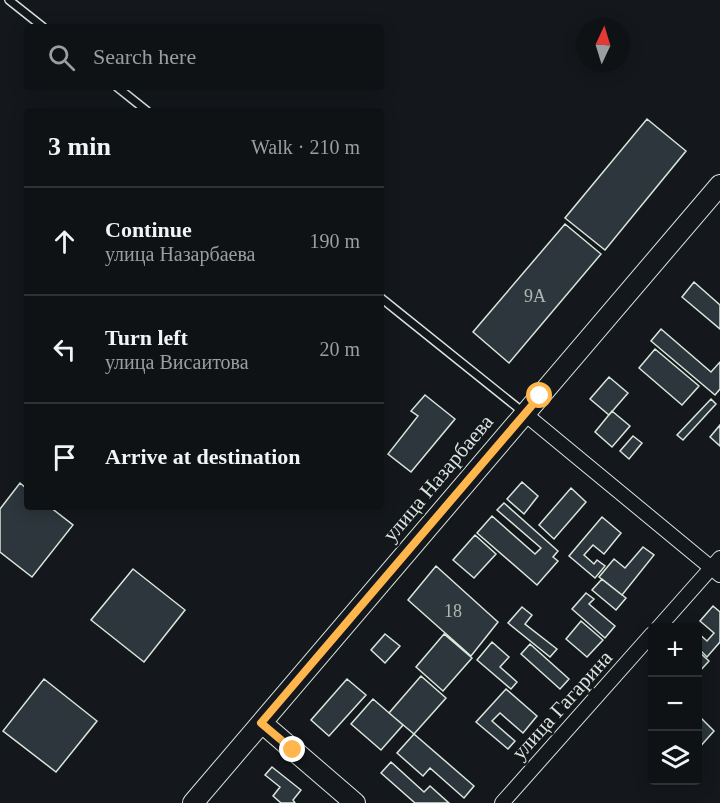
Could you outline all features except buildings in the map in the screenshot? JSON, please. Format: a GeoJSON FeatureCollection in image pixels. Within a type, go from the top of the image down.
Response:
{"type":"FeatureCollection","features":[{"type":"Feature","properties":{"kind":"main road","name":"улица Назарбаева"},"geometry":{"type":"LineString","coordinates":[[197,800],[720,185]]}},
{"type":"Feature","properties":{"kind":"main road"},"geometry":{"type":"LineString","coordinates":[[261,723],[355,803]]}},
{"type":"Feature","properties":{"kind":"street"},"geometry":{"type":"LineString","coordinates":[[525,414],[717,567],[662,623]]}},
{"type":"Feature","properties":{"kind":"street","name":"улица Гагарина"},"geometry":{"type":"LineString","coordinates":[[502,803],[648,639]]}},
{"type":"Feature","properties":{"kind":"lane"},"geometry":{"type":"LineString","coordinates":[[9,0],[38,24]]}},
{"type":"Feature","properties":{"kind":"lane"},"geometry":{"type":"LineString","coordinates":[[121,90],[143,108]]}},
{"type":"Feature","properties":{"kind":"lane"},"geometry":{"type":"LineString","coordinates":[[384,300],[525,414]]}},
{"type":"Feature","properties":{"kind":"route"},"geometry":{"type":"LineString","coordinates":[[293,750],[261,723],[540,396]]}}]}
